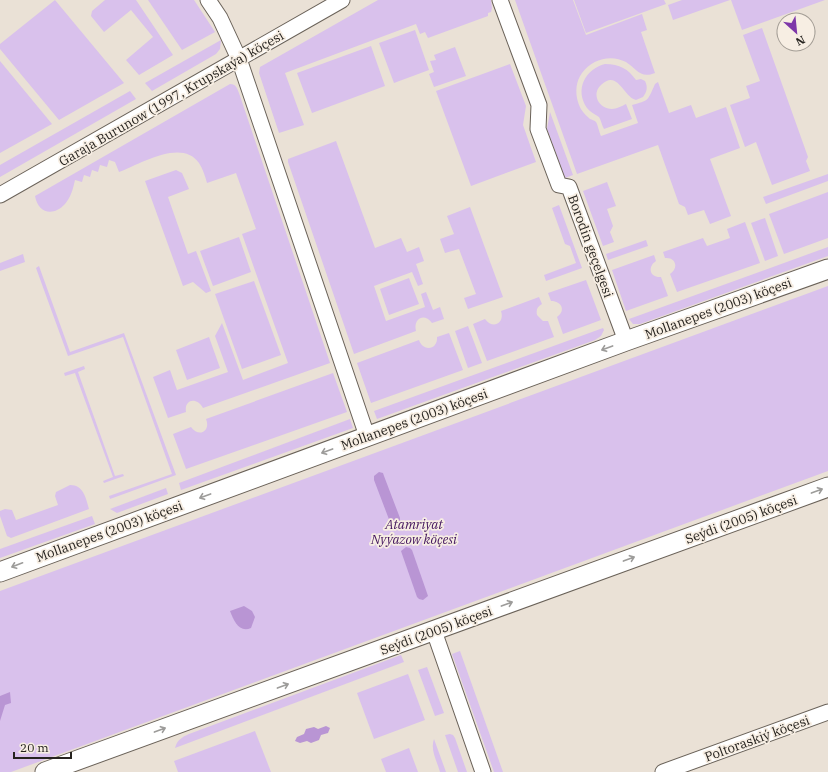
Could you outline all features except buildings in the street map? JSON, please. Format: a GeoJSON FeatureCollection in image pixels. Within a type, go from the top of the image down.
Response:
{"type":"FeatureCollection","features":[{"type":"Feature","properties":{"kind":"street"},"geometry":{"type":"LineString","coordinates":[[208,0],[220,18],[239,59],[368,436]]}},
{"type":"Feature","properties":{"kind":"street","name":"Garaja Burunow (1997, Krupskaýa) köçesi"},"geometry":{"type":"LineString","coordinates":[[0,196],[342,0]]}},
{"type":"Feature","properties":{"kind":"street","name":"Borodin geçelgesi"},"geometry":{"type":"LineString","coordinates":[[500,0],[539,105],[538,129],[548,157],[559,185],[569,187],[626,341]]}},
{"type":"Feature","properties":{"kind":"street","name":"Mollanepes (2003) köçesi"},"geometry":{"type":"LineString","coordinates":[[0,572],[626,341],[828,269]]}},
{"type":"Feature","properties":{"kind":"street","name":"Seýdi (2005) köçesi"},"geometry":{"type":"LineString","coordinates":[[45,772],[61,768],[434,630],[828,487]]}},
{"type":"Feature","properties":{"kind":"street"},"geometry":{"type":"LineString","coordinates":[[434,630],[484,772]]}},
{"type":"Feature","properties":{"kind":"street","name":"Poltoraskiý köçesi"},"geometry":{"type":"LineString","coordinates":[[663,772],[828,712]]}},
{"type":"Feature","properties":{"kind":"green space"},"geometry":{"type":"Polygon","coordinates":[[[55,0],[124,83],[59,120],[0,49],[0,44],[55,0]]]}},
{"type":"Feature","properties":{"kind":"green space"},"geometry":{"type":"Polygon","coordinates":[[[105,0],[136,0],[173,55],[139,75],[126,60],[153,37],[131,10],[104,32],[91,16],[92,11],[105,0]]]}},
{"type":"Feature","properties":{"kind":"green space"},"geometry":{"type":"Polygon","coordinates":[[[148,0],[194,0],[215,32],[182,50],[148,0]]]}},
{"type":"Feature","properties":{"kind":"green space"},"geometry":{"type":"Polygon","coordinates":[[[378,0],[491,0],[492,8],[491,12],[488,13],[488,16],[428,38],[425,32],[420,34],[416,24],[285,73],[304,125],[279,133],[259,73],[260,67],[378,0]]]}},
{"type":"Feature","properties":{"kind":"green space"},"geometry":{"type":"Polygon","coordinates":[[[515,0],[573,0],[586,35],[642,14],[647,30],[641,32],[655,73],[650,75],[642,74],[626,62],[614,58],[596,61],[586,68],[578,80],[577,94],[580,107],[590,119],[596,122],[601,136],[638,123],[632,105],[645,101],[655,84],[658,82],[669,113],[691,105],[696,118],[726,107],[740,148],[710,159],[731,216],[710,224],[704,210],[688,215],[685,207],[679,204],[658,145],[577,174],[515,0]]]}},
{"type":"Feature","properties":{"kind":"green space"},"geometry":{"type":"Polygon","coordinates":[[[574,0],[664,0],[666,4],[586,33],[574,0]]]}},
{"type":"Feature","properties":{"kind":"green space"},"geometry":{"type":"Polygon","coordinates":[[[682,0],[730,0],[673,20],[668,5],[682,0]]]}},
{"type":"Feature","properties":{"kind":"green space"},"geometry":{"type":"Polygon","coordinates":[[[731,0],[825,0],[792,12],[776,12],[776,18],[742,30],[731,0]]]}},
{"type":"Feature","properties":{"kind":"green space"},"geometry":{"type":"Polygon","coordinates":[[[762,28],[808,157],[806,161],[810,171],[772,185],[756,142],[745,147],[730,105],[750,98],[746,86],[760,81],[743,35],[762,28]]]}},
{"type":"Feature","properties":{"kind":"green space"},"geometry":{"type":"Polygon","coordinates":[[[415,30],[429,70],[394,83],[379,43],[415,30]]]}},
{"type":"Feature","properties":{"kind":"green space"},"geometry":{"type":"Polygon","coordinates":[[[221,40],[220,49],[216,54],[152,91],[145,83],[221,40]]]}},
{"type":"Feature","properties":{"kind":"green space"},"geometry":{"type":"Polygon","coordinates":[[[371,46],[385,86],[312,113],[297,73],[371,46]]]}},
{"type":"Feature","properties":{"kind":"green space"},"geometry":{"type":"Polygon","coordinates":[[[455,47],[466,76],[434,87],[429,74],[434,72],[430,61],[436,60],[434,55],[455,47]]]}},
{"type":"Feature","properties":{"kind":"green space"},"geometry":{"type":"Polygon","coordinates":[[[0,61],[52,124],[0,153],[0,61]]]}},
{"type":"Feature","properties":{"kind":"green space"},"geometry":{"type":"Polygon","coordinates":[[[510,64],[526,106],[523,125],[536,162],[471,186],[436,91],[510,64]]]}},
{"type":"Feature","properties":{"kind":"green space"},"geometry":{"type":"Polygon","coordinates":[[[605,64],[623,68],[636,80],[641,79],[645,81],[647,87],[643,97],[636,100],[631,98],[620,85],[612,80],[601,85],[597,93],[600,104],[603,107],[612,109],[626,104],[632,119],[604,129],[599,117],[587,108],[583,101],[582,87],[584,81],[592,70],[605,64]]]}},
{"type":"Feature","properties":{"kind":"green space"},"geometry":{"type":"Polygon","coordinates":[[[230,84],[237,88],[239,93],[330,363],[203,408],[198,402],[189,402],[187,404],[186,412],[168,418],[153,377],[170,370],[177,390],[228,372],[215,336],[222,323],[243,380],[288,363],[242,234],[256,229],[236,173],[207,183],[199,163],[192,156],[182,153],[160,155],[119,172],[115,162],[109,160],[107,167],[100,165],[98,172],[92,170],[90,177],[84,175],[82,182],[75,180],[72,193],[65,204],[56,211],[51,212],[43,209],[39,206],[35,196],[230,84]]]}},
{"type":"Feature","properties":{"kind":"green space"},"geometry":{"type":"Polygon","coordinates":[[[130,91],[136,99],[0,177],[0,165],[130,91]]]}},
{"type":"Feature","properties":{"kind":"green space"},"geometry":{"type":"Polygon","coordinates":[[[550,112],[573,175],[565,178],[547,129],[550,112]]]}},
{"type":"Feature","properties":{"kind":"green space"},"geometry":{"type":"Polygon","coordinates":[[[336,141],[375,248],[401,238],[407,252],[419,247],[424,261],[416,264],[423,284],[418,286],[412,272],[374,286],[386,321],[425,307],[421,294],[426,292],[433,310],[440,307],[444,319],[432,323],[426,318],[420,318],[416,323],[416,331],[354,354],[288,162],[288,159],[336,141]]]}},
{"type":"Feature","properties":{"kind":"green space"},"geometry":{"type":"Polygon","coordinates":[[[176,170],[182,173],[189,189],[168,197],[188,254],[196,251],[211,291],[206,293],[193,282],[183,286],[145,181],[176,170]]]}},
{"type":"Feature","properties":{"kind":"green space"},"geometry":{"type":"Polygon","coordinates":[[[828,174],[828,181],[766,204],[763,197],[828,174]]]}},
{"type":"Feature","properties":{"kind":"green space"},"geometry":{"type":"Polygon","coordinates":[[[607,182],[616,206],[607,209],[613,226],[610,232],[614,242],[603,246],[583,191],[607,182]]]}},
{"type":"Feature","properties":{"kind":"green space"},"geometry":{"type":"Polygon","coordinates":[[[828,192],[828,238],[784,254],[769,214],[828,192]]]}},
{"type":"Feature","properties":{"kind":"green space"},"geometry":{"type":"Polygon","coordinates":[[[559,205],[582,268],[546,281],[544,275],[576,263],[570,246],[565,244],[552,208],[559,205]]]}},
{"type":"Feature","properties":{"kind":"green space"},"geometry":{"type":"Polygon","coordinates":[[[470,207],[503,297],[468,309],[464,298],[476,294],[459,249],[445,253],[440,239],[454,234],[447,216],[470,207]]]}},
{"type":"Feature","properties":{"kind":"green space"},"geometry":{"type":"Polygon","coordinates":[[[765,218],[778,256],[765,261],[751,223],[765,218]]]}},
{"type":"Feature","properties":{"kind":"green space"},"geometry":{"type":"Polygon","coordinates":[[[745,222],[760,263],[677,292],[670,274],[675,269],[675,263],[672,259],[665,258],[663,252],[703,238],[707,246],[730,238],[727,229],[745,222]]]}},
{"type":"Feature","properties":{"kind":"green space"},"geometry":{"type":"Polygon","coordinates":[[[239,237],[251,272],[213,286],[200,251],[239,237]]]}},
{"type":"Feature","properties":{"kind":"green space"},"geometry":{"type":"Polygon","coordinates":[[[646,240],[648,246],[608,260],[606,254],[646,240]]]}},
{"type":"Feature","properties":{"kind":"green space"},"geometry":{"type":"Polygon","coordinates":[[[828,247],[828,256],[640,324],[633,324],[629,319],[828,247]]]}},
{"type":"Feature","properties":{"kind":"green space"},"geometry":{"type":"Polygon","coordinates":[[[23,254],[25,262],[0,271],[0,263],[23,254]]]}},
{"type":"Feature","properties":{"kind":"green space"},"geometry":{"type":"Polygon","coordinates":[[[654,255],[656,261],[651,266],[651,272],[654,276],[661,277],[668,296],[626,311],[612,270],[654,255]]]}},
{"type":"Feature","properties":{"kind":"green space"},"geometry":{"type":"Polygon","coordinates":[[[39,266],[70,352],[124,333],[176,475],[110,499],[109,496],[172,474],[123,337],[68,356],[36,268],[39,266]]]}},
{"type":"Feature","properties":{"kind":"green space"},"geometry":{"type":"Polygon","coordinates":[[[409,278],[419,304],[389,315],[380,289],[409,278]]]}},
{"type":"Feature","properties":{"kind":"green space"},"geometry":{"type":"Polygon","coordinates":[[[586,280],[601,320],[563,334],[557,317],[560,315],[562,307],[555,301],[551,301],[548,293],[586,280]]]}},
{"type":"Feature","properties":{"kind":"green space"},"geometry":{"type":"Polygon","coordinates":[[[254,281],[281,355],[242,369],[215,294],[254,281]]]}},
{"type":"Feature","properties":{"kind":"green space","name":"Atamriyat Nyýazow köçesi"},"geometry":{"type":"Polygon","coordinates":[[[828,286],[828,471],[11,772],[0,772],[0,591],[828,286]]]}},
{"type":"Feature","properties":{"kind":"green space"},"geometry":{"type":"Polygon","coordinates":[[[539,297],[542,304],[537,309],[537,315],[543,321],[548,321],[554,337],[487,361],[473,324],[485,319],[491,324],[498,324],[502,315],[501,311],[539,297]]]}},
{"type":"Feature","properties":{"kind":"green space"},"geometry":{"type":"Polygon","coordinates":[[[468,326],[482,363],[468,368],[455,331],[468,326]]]}},
{"type":"Feature","properties":{"kind":"green space"},"geometry":{"type":"Polygon","coordinates":[[[603,328],[604,330],[601,336],[595,340],[377,419],[374,411],[603,328]]]}},
{"type":"Feature","properties":{"kind":"green space"},"geometry":{"type":"Polygon","coordinates":[[[449,333],[463,370],[371,403],[357,363],[419,340],[421,344],[427,348],[430,348],[435,345],[437,337],[449,333]]]}},
{"type":"Feature","properties":{"kind":"green space"},"geometry":{"type":"Polygon","coordinates":[[[209,337],[220,368],[187,380],[176,350],[209,337]]]}},
{"type":"Feature","properties":{"kind":"green space"},"geometry":{"type":"Polygon","coordinates":[[[84,366],[85,369],[78,372],[115,476],[123,474],[124,476],[104,483],[103,481],[113,477],[75,373],[65,376],[64,373],[84,366]]]}},
{"type":"Feature","properties":{"kind":"green space"},"geometry":{"type":"Polygon","coordinates":[[[333,373],[347,412],[186,469],[173,434],[191,427],[197,432],[203,432],[207,427],[206,419],[333,373]]]}},
{"type":"Feature","properties":{"kind":"green space"},"geometry":{"type":"Polygon","coordinates":[[[350,419],[353,428],[181,490],[179,483],[350,419]]]}},
{"type":"Feature","properties":{"kind":"green space"},"geometry":{"type":"Polygon","coordinates":[[[70,485],[78,487],[84,493],[89,509],[11,538],[7,536],[0,516],[0,511],[5,509],[12,510],[16,520],[58,505],[55,496],[56,492],[70,485]]]}},
{"type":"Feature","properties":{"kind":"green space"},"geometry":{"type":"Polygon","coordinates":[[[166,488],[168,494],[117,513],[110,509],[166,488]]]}},
{"type":"Feature","properties":{"kind":"green space"},"geometry":{"type":"Polygon","coordinates":[[[92,516],[95,524],[0,558],[0,549],[92,516]]]}},
{"type":"Feature","properties":{"kind":"green space"},"geometry":{"type":"Polygon","coordinates":[[[460,651],[503,772],[494,772],[452,654],[460,651]]]}},
{"type":"Feature","properties":{"kind":"green space"},"geometry":{"type":"Polygon","coordinates":[[[401,655],[404,662],[175,748],[180,739],[184,736],[401,655]]]}},
{"type":"Feature","properties":{"kind":"green space"},"geometry":{"type":"Polygon","coordinates":[[[427,667],[444,713],[435,716],[418,670],[427,667]]]}},
{"type":"Feature","properties":{"kind":"green space"},"geometry":{"type":"Polygon","coordinates":[[[408,674],[425,720],[374,739],[357,693],[408,674]]]}},
{"type":"Feature","properties":{"kind":"green space"},"geometry":{"type":"Polygon","coordinates":[[[255,731],[271,772],[178,772],[174,761],[255,731]]]}},
{"type":"Feature","properties":{"kind":"green space"},"geometry":{"type":"Polygon","coordinates":[[[450,734],[455,738],[467,772],[458,772],[445,735],[450,734]]]}},
{"type":"Feature","properties":{"kind":"green space"},"geometry":{"type":"Polygon","coordinates":[[[434,739],[446,772],[440,772],[433,751],[434,739]]]}},
{"type":"Feature","properties":{"kind":"green space"},"geometry":{"type":"Polygon","coordinates":[[[409,748],[418,772],[386,772],[381,759],[409,748]]]}},
{"type":"Feature","properties":{"kind":"shaded area"},"geometry":{"type":"Polygon","coordinates":[[[379,472],[383,473],[400,518],[400,522],[395,526],[390,522],[374,480],[374,476],[379,472]]]}},
{"type":"Feature","properties":{"kind":"shaded area"},"geometry":{"type":"Polygon","coordinates":[[[406,547],[412,550],[428,596],[423,600],[417,597],[401,551],[406,547]]]}},
{"type":"Feature","properties":{"kind":"shaded area"},"geometry":{"type":"Polygon","coordinates":[[[244,606],[252,611],[255,617],[251,628],[247,629],[243,629],[238,625],[233,619],[230,611],[244,606]]]}},
{"type":"Feature","properties":{"kind":"shaded area"},"geometry":{"type":"Polygon","coordinates":[[[10,692],[11,703],[5,705],[0,721],[0,696],[10,692]]]}},
{"type":"Feature","properties":{"kind":"shaded area"},"geometry":{"type":"Polygon","coordinates":[[[326,726],[330,728],[328,733],[321,735],[319,740],[311,743],[307,741],[300,743],[295,741],[297,737],[304,734],[306,729],[314,727],[318,729],[326,726]]]}}]}
